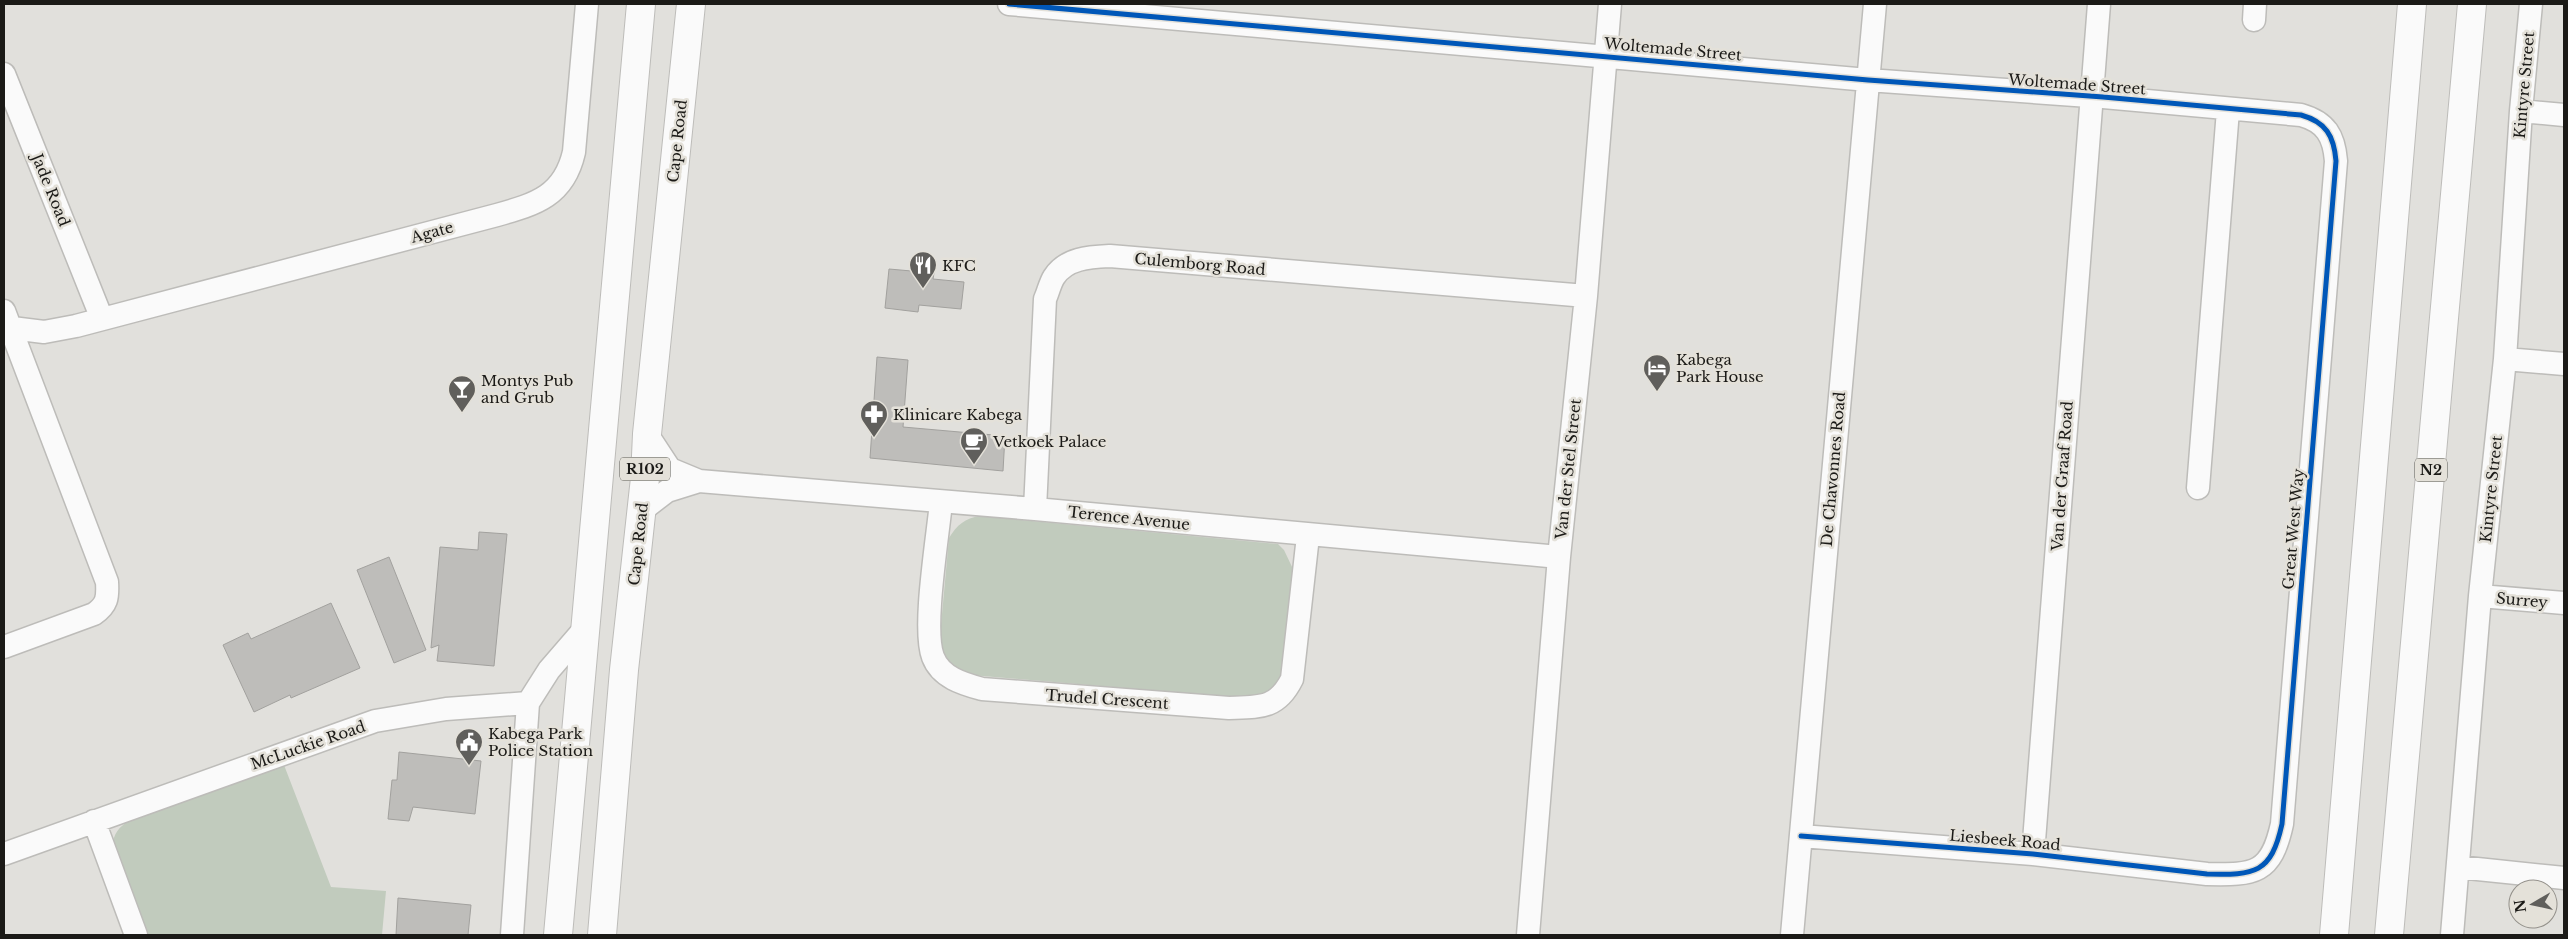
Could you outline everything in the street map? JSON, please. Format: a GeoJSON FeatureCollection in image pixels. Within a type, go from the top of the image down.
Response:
{"type":"FeatureCollection","features":[{"type":"Feature","properties":{"kind":"main road","name":"R102"},"geometry":{"type":"LineString","coordinates":[[558,935],[641,4]]}},
{"type":"Feature","properties":{"kind":"main road","name":"Cape Road"},"geometry":{"type":"LineString","coordinates":[[602,935],[624,670],[691,4]]}},
{"type":"Feature","properties":{"kind":"main road"},"geometry":{"type":"LineString","coordinates":[[2334,935],[2412,4]]}},
{"type":"Feature","properties":{"kind":"main road","name":"N2"},"geometry":{"type":"LineString","coordinates":[[2389,935],[2472,4]]}},
{"type":"Feature","properties":{"kind":"street","name":"Agate"},"geometry":{"type":"LineString","coordinates":[[5,319],[107,313],[497,215],[534,203],[549,195],[566,177],[574,152],[587,4]]}},
{"type":"Feature","properties":{"kind":"street","name":"Woltemade Street"},"geometry":{"type":"LineString","coordinates":[[1009,4],[1606,55],[1868,80],[2301,115],[2312,118],[2330,132]]}},
{"type":"Feature","properties":{"kind":"street","name":"Van der Stel Street"},"geometry":{"type":"LineString","coordinates":[[1528,935],[1559,557],[1586,296],[1610,4]]}},
{"type":"Feature","properties":{"kind":"street","name":"De Chavonnes Road"},"geometry":{"type":"LineString","coordinates":[[1792,935],[1875,4]]}},
{"type":"Feature","properties":{"kind":"street","name":"Van der Graaf Road"},"geometry":{"type":"LineString","coordinates":[[2033,854],[2099,4]]}},
{"type":"Feature","properties":{"kind":"street","name":"Kintyre Street"},"geometry":{"type":"LineString","coordinates":[[2452,935],[2480,596],[2505,359],[2521,111],[2531,4]]}},
{"type":"Feature","properties":{"kind":"street","name":"Jade Road"},"geometry":{"type":"LineString","coordinates":[[4,74],[107,313]]}},
{"type":"Feature","properties":{"kind":"street"},"geometry":{"type":"LineString","coordinates":[[2198,488],[2228,110]]}},
{"type":"Feature","properties":{"kind":"street"},"geometry":{"type":"LineString","coordinates":[[2521,111],[2564,116]]}},
{"type":"Feature","properties":{"kind":"street","name":"Great West Way"},"geometry":{"type":"LineString","coordinates":[[2207,874],[2233,875],[2261,867],[2270,859],[2277,846],[2282,824],[2336,161],[2335,145],[2330,132]]}},
{"type":"Feature","properties":{"kind":"street","name":"Culemborg Road"},"geometry":{"type":"LineString","coordinates":[[1035,509],[1045,300],[1053,277],[1066,266],[1086,257],[1120,257],[1586,296]]}},
{"type":"Feature","properties":{"kind":"street"},"geometry":{"type":"LineString","coordinates":[[4,647],[94,614],[103,607],[108,594],[107,582],[5,319]]}},
{"type":"Feature","properties":{"kind":"street"},"geometry":{"type":"LineString","coordinates":[[2505,359],[2564,364]]}},
{"type":"Feature","properties":{"kind":"street","name":"Terence Avenue"},"geometry":{"type":"LineString","coordinates":[[647,434],[670,469],[699,482]]}},
{"type":"Feature","properties":{"kind":"street","name":"Terence Avenue"},"geometry":{"type":"LineString","coordinates":[[641,511],[667,490],[699,482],[1035,509],[1308,536],[1559,557]]}},
{"type":"Feature","properties":{"kind":"street","name":"Trudel Crescent"},"geometry":{"type":"LineString","coordinates":[[941,502],[929,623],[933,658],[941,669],[957,682],[982,689],[1229,708],[1254,707],[1275,701],[1284,695],[1292,679],[1308,536]]}},
{"type":"Feature","properties":{"kind":"street","name":"Surrey"},"geometry":{"type":"LineString","coordinates":[[2480,596],[2564,603]]}},
{"type":"Feature","properties":{"kind":"street"},"geometry":{"type":"LineString","coordinates":[[512,935],[528,704],[549,670],[587,626]]}},
{"type":"Feature","properties":{"kind":"street","name":"McLuckie Road"},"geometry":{"type":"LineString","coordinates":[[4,854],[375,721],[446,709],[528,704]]}},
{"type":"Feature","properties":{"kind":"street"},"geometry":{"type":"LineString","coordinates":[[94,821],[136,935]]}},
{"type":"Feature","properties":{"kind":"street","name":"Liesbeek Road"},"geometry":{"type":"LineString","coordinates":[[1801,836],[2033,854],[2207,874]]}},
{"type":"Feature","properties":{"kind":"street"},"geometry":{"type":"LineString","coordinates":[[2458,867],[2564,878]]}},
{"type":"Feature","properties":{"kind":"green space"},"geometry":{"type":"Polygon","coordinates":[[[980,516],[1278,544],[1284,550],[1293,569],[1284,677],[1272,693],[1253,699],[971,675],[951,667],[939,647],[949,538],[962,523],[970,518],[980,516]]]}},
{"type":"Feature","properties":{"kind":"green space"},"geometry":{"type":"Polygon","coordinates":[[[284,765],[331,887],[386,891],[382,935],[144,935],[113,850],[115,836],[119,829],[131,819],[284,765]]]}},
{"type":"Feature","properties":{"kind":"building"},"geometry":{"type":"Polygon","coordinates":[[[889,269],[934,273],[933,279],[964,282],[961,309],[919,305],[918,312],[885,308],[889,269]]]}},
{"type":"Feature","properties":{"kind":"building"},"geometry":{"type":"Polygon","coordinates":[[[877,357],[908,360],[903,427],[1005,436],[1003,471],[870,458],[877,357]]]}},
{"type":"Feature","properties":{"kind":"building"},"geometry":{"type":"Polygon","coordinates":[[[479,532],[507,534],[494,666],[437,661],[439,645],[431,648],[440,547],[478,550],[479,532]]]}},
{"type":"Feature","properties":{"kind":"building"},"geometry":{"type":"Polygon","coordinates":[[[389,557],[426,650],[394,663],[357,570],[389,557]]]}},
{"type":"Feature","properties":{"kind":"building"},"geometry":{"type":"Polygon","coordinates":[[[331,603],[360,668],[291,698],[290,695],[254,712],[223,645],[248,633],[251,639],[331,603]]]}},
{"type":"Feature","properties":{"kind":"building"},"geometry":{"type":"Polygon","coordinates":[[[399,752],[481,761],[475,814],[413,807],[409,821],[388,819],[392,780],[397,780],[399,752]]]}},
{"type":"Feature","properties":{"kind":"building"},"geometry":{"type":"Polygon","coordinates":[[[398,898],[471,905],[468,935],[396,935],[398,898]]]}},
{"type":"Feature","properties":{"kind":"cycle path"},"geometry":{"type":"LineString","coordinates":[[1009,4],[1868,80],[2103,97],[2301,115],[2323,126],[2331,137],[2336,161],[2282,824],[2278,841],[2266,862],[2249,872],[2207,874],[2033,854],[1801,836]]}},
{"type":"Feature","properties":{"kind":"place","name":"KFC"},"geometry":{"type":"Point","coordinates":[923,289]}},
{"type":"Feature","properties":{"kind":"place","name":"Kabega Park House"},"geometry":{"type":"Point","coordinates":[1657,392]}},
{"type":"Feature","properties":{"kind":"place","name":"Montys Pub and Grub"},"geometry":{"type":"Point","coordinates":[462,413]}},
{"type":"Feature","properties":{"kind":"place","name":"Klinicare Kabega"},"geometry":{"type":"Point","coordinates":[874,438]}},
{"type":"Feature","properties":{"kind":"place","name":"Vetkoek Palace"},"geometry":{"type":"Point","coordinates":[974,465]}},
{"type":"Feature","properties":{"kind":"place","name":"Kabega Park Police Station"},"geometry":{"type":"Point","coordinates":[469,766]}}]}
